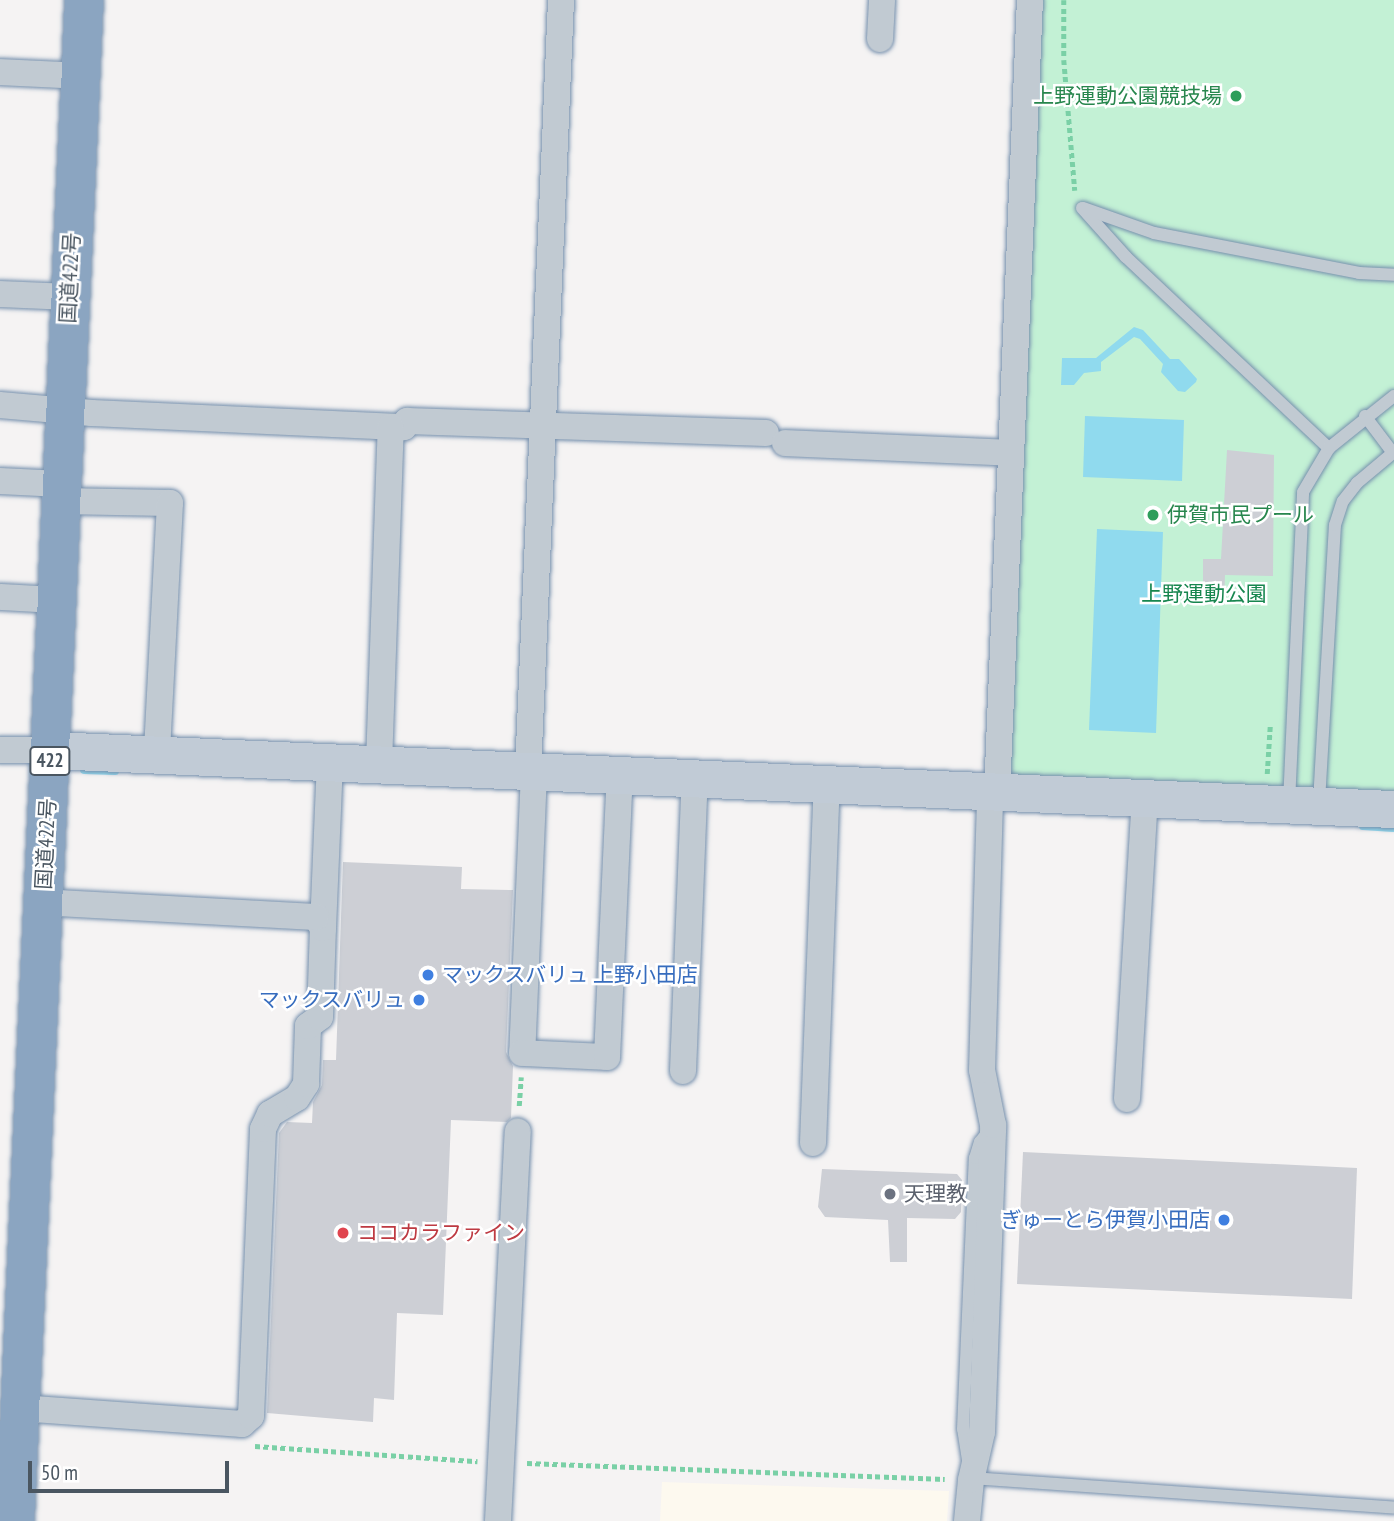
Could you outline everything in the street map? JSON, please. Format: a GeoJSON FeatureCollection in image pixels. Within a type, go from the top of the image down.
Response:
{"type":"FeatureCollection","features":[{"type":"Feature","properties":{"kind":"highway","name":"国道422号"},"geometry":{"type":"LineString","coordinates":[[15,1521],[84,0]]}},
{"type":"Feature","properties":{"kind":"street"},"geometry":{"type":"LineString","coordinates":[[561,0],[543,427],[522,1053],[607,1057],[620,776]]}},
{"type":"Feature","properties":{"kind":"street"},"geometry":{"type":"LineString","coordinates":[[880,39],[882,0]]}},
{"type":"Feature","properties":{"kind":"street"},"geometry":{"type":"LineString","coordinates":[[967,1521],[971,1480],[982,1432],[993,1125],[982,1070],[1030,0]]}},
{"type":"Feature","properties":{"kind":"street"},"geometry":{"type":"LineString","coordinates":[[0,72],[81,76]]}},
{"type":"Feature","properties":{"kind":"street"},"geometry":{"type":"LineString","coordinates":[[0,294],[69,297]]}},
{"type":"Feature","properties":{"kind":"street"},"geometry":{"type":"LineString","coordinates":[[0,405],[64,411],[390,427],[404,427],[407,421],[775,438],[1010,453]]}},
{"type":"Feature","properties":{"kind":"street"},"geometry":{"type":"LineString","coordinates":[[379,764],[390,427]]}},
{"type":"Feature","properties":{"kind":"street"},"geometry":{"type":"LineString","coordinates":[[0,481],[60,492],[170,503],[157,753]]}},
{"type":"Feature","properties":{"kind":"street"},"geometry":{"type":"LineString","coordinates":[[0,597],[56,600]]}},
{"type":"Feature","properties":{"kind":"street"},"geometry":{"type":"LineString","coordinates":[[0,750],[157,753],[1145,800],[1394,809]]}},
{"type":"Feature","properties":{"kind":"street"},"geometry":{"type":"LineString","coordinates":[[20,1408],[242,1424],[251,1416],[263,1129],[270,1114],[297,1098],[306,1084],[308,1026],[320,1017],[330,762]]}},
{"type":"Feature","properties":{"kind":"street"},"geometry":{"type":"LineString","coordinates":[[683,1071],[695,778]]}},
{"type":"Feature","properties":{"kind":"street"},"geometry":{"type":"LineString","coordinates":[[813,1143],[827,785]]}},
{"type":"Feature","properties":{"kind":"street"},"geometry":{"type":"LineString","coordinates":[[1127,1099],[1145,800]]}},
{"type":"Feature","properties":{"kind":"street"},"geometry":{"type":"LineString","coordinates":[[43,902],[316,917],[323,929]]}},
{"type":"Feature","properties":{"kind":"street"},"geometry":{"type":"LineString","coordinates":[[498,1521],[518,1132]]}},
{"type":"Feature","properties":{"kind":"lane"},"geometry":{"type":"LineString","coordinates":[[1083,208],[1154,233],[1359,273],[1394,275]]}},
{"type":"Feature","properties":{"kind":"lane"},"geometry":{"type":"LineString","coordinates":[[1083,208],[1126,257],[1329,448]]}},
{"type":"Feature","properties":{"kind":"lane"},"geometry":{"type":"LineString","coordinates":[[1304,804],[1303,492],[1329,448],[1365,416],[1394,396]]}},
{"type":"Feature","properties":{"kind":"lane"},"geometry":{"type":"LineString","coordinates":[[1304,804],[1335,525],[1343,501],[1357,484],[1394,452],[1365,416]]}},
{"type":"Feature","properties":{"kind":"lane"},"geometry":{"type":"LineString","coordinates":[[971,1480],[1394,1508]]}},
{"type":"Feature","properties":{"kind":"path"},"geometry":{"type":"LineString","coordinates":[[1065,0],[1064,60],[1075,192],[1083,208]]}},
{"type":"Feature","properties":{"kind":"path"},"geometry":{"type":"LineString","coordinates":[[518,1132],[522,1053]]}},
{"type":"Feature","properties":{"kind":"shaded area"},"geometry":{"type":"Polygon","coordinates":[[[662,1482],[949,1491],[947,1521],[660,1521],[662,1482]]]}},
{"type":"Feature","properties":{"kind":"green space","name":"上野運動公園"},"geometry":{"type":"Polygon","coordinates":[[[1036,0],[1394,0],[1394,804],[1010,780],[1036,0]]]}},
{"type":"Feature","properties":{"kind":"water"},"geometry":{"type":"Polygon","coordinates":[[[1134,327],[1143,330],[1170,359],[1179,359],[1197,379],[1196,382],[1185,392],[1178,391],[1161,372],[1163,364],[1140,339],[1134,337],[1101,362],[1101,371],[1084,373],[1074,385],[1061,385],[1062,358],[1096,358],[1134,327]]]}},
{"type":"Feature","properties":{"kind":"water"},"geometry":{"type":"Polygon","coordinates":[[[1085,416],[1184,420],[1182,481],[1083,477],[1085,416]]]}},
{"type":"Feature","properties":{"kind":"water"},"geometry":{"type":"Polygon","coordinates":[[[1097,529],[1163,532],[1156,733],[1089,730],[1097,529]]]}},
{"type":"Feature","properties":{"kind":"building"},"geometry":{"type":"Polygon","coordinates":[[[1227,450],[1274,455],[1273,576],[1225,575],[1224,605],[1203,604],[1203,559],[1221,559],[1227,450]]]}},
{"type":"Feature","properties":{"kind":"building"},"geometry":{"type":"Polygon","coordinates":[[[343,862],[462,867],[461,889],[513,890],[506,1052],[513,1066],[511,1118],[507,1122],[451,1120],[443,1315],[397,1313],[394,1400],[374,1398],[373,1422],[267,1413],[279,1133],[287,1122],[312,1123],[313,1102],[322,1085],[323,1060],[336,1060],[343,862]]]}},
{"type":"Feature","properties":{"kind":"building"},"geometry":{"type":"Polygon","coordinates":[[[1023,1152],[1357,1168],[1352,1299],[1017,1284],[1023,1152]]]}},
{"type":"Feature","properties":{"kind":"building","name":"天理教"},"geometry":{"type":"Polygon","coordinates":[[[822,1169],[957,1174],[962,1180],[961,1212],[955,1219],[907,1218],[907,1262],[890,1262],[888,1220],[825,1217],[818,1207],[822,1169]]]}},
{"type":"Feature","properties":{"kind":"waterway"},"geometry":{"type":"LineString","coordinates":[[84,770],[115,771]]}},
{"type":"Feature","properties":{"kind":"waterway"},"geometry":{"type":"LineString","coordinates":[[1363,826],[1393,828]]}},
{"type":"Feature","properties":{"kind":"place","name":"上野運動公園競技場"},"geometry":{"type":"Point","coordinates":[1236,96]}},
{"type":"Feature","properties":{"kind":"place","name":"伊賀市民プール"},"geometry":{"type":"Point","coordinates":[1153,515]}},
{"type":"Feature","properties":{"kind":"place","name":"マックスバリュ 上野小田店"},"geometry":{"type":"Point","coordinates":[428,975]}},
{"type":"Feature","properties":{"kind":"place","name":"マックスバリュ"},"geometry":{"type":"Point","coordinates":[419,1000]}},
{"type":"Feature","properties":{"kind":"place","name":"天理教"},"geometry":{"type":"Point","coordinates":[890,1194]}},
{"type":"Feature","properties":{"kind":"place","name":"ぎゅーとら伊賀小田店"},"geometry":{"type":"Point","coordinates":[1224,1220]}},
{"type":"Feature","properties":{"kind":"place","name":"ココカラファイン"},"geometry":{"type":"Point","coordinates":[343,1233]}}]}
